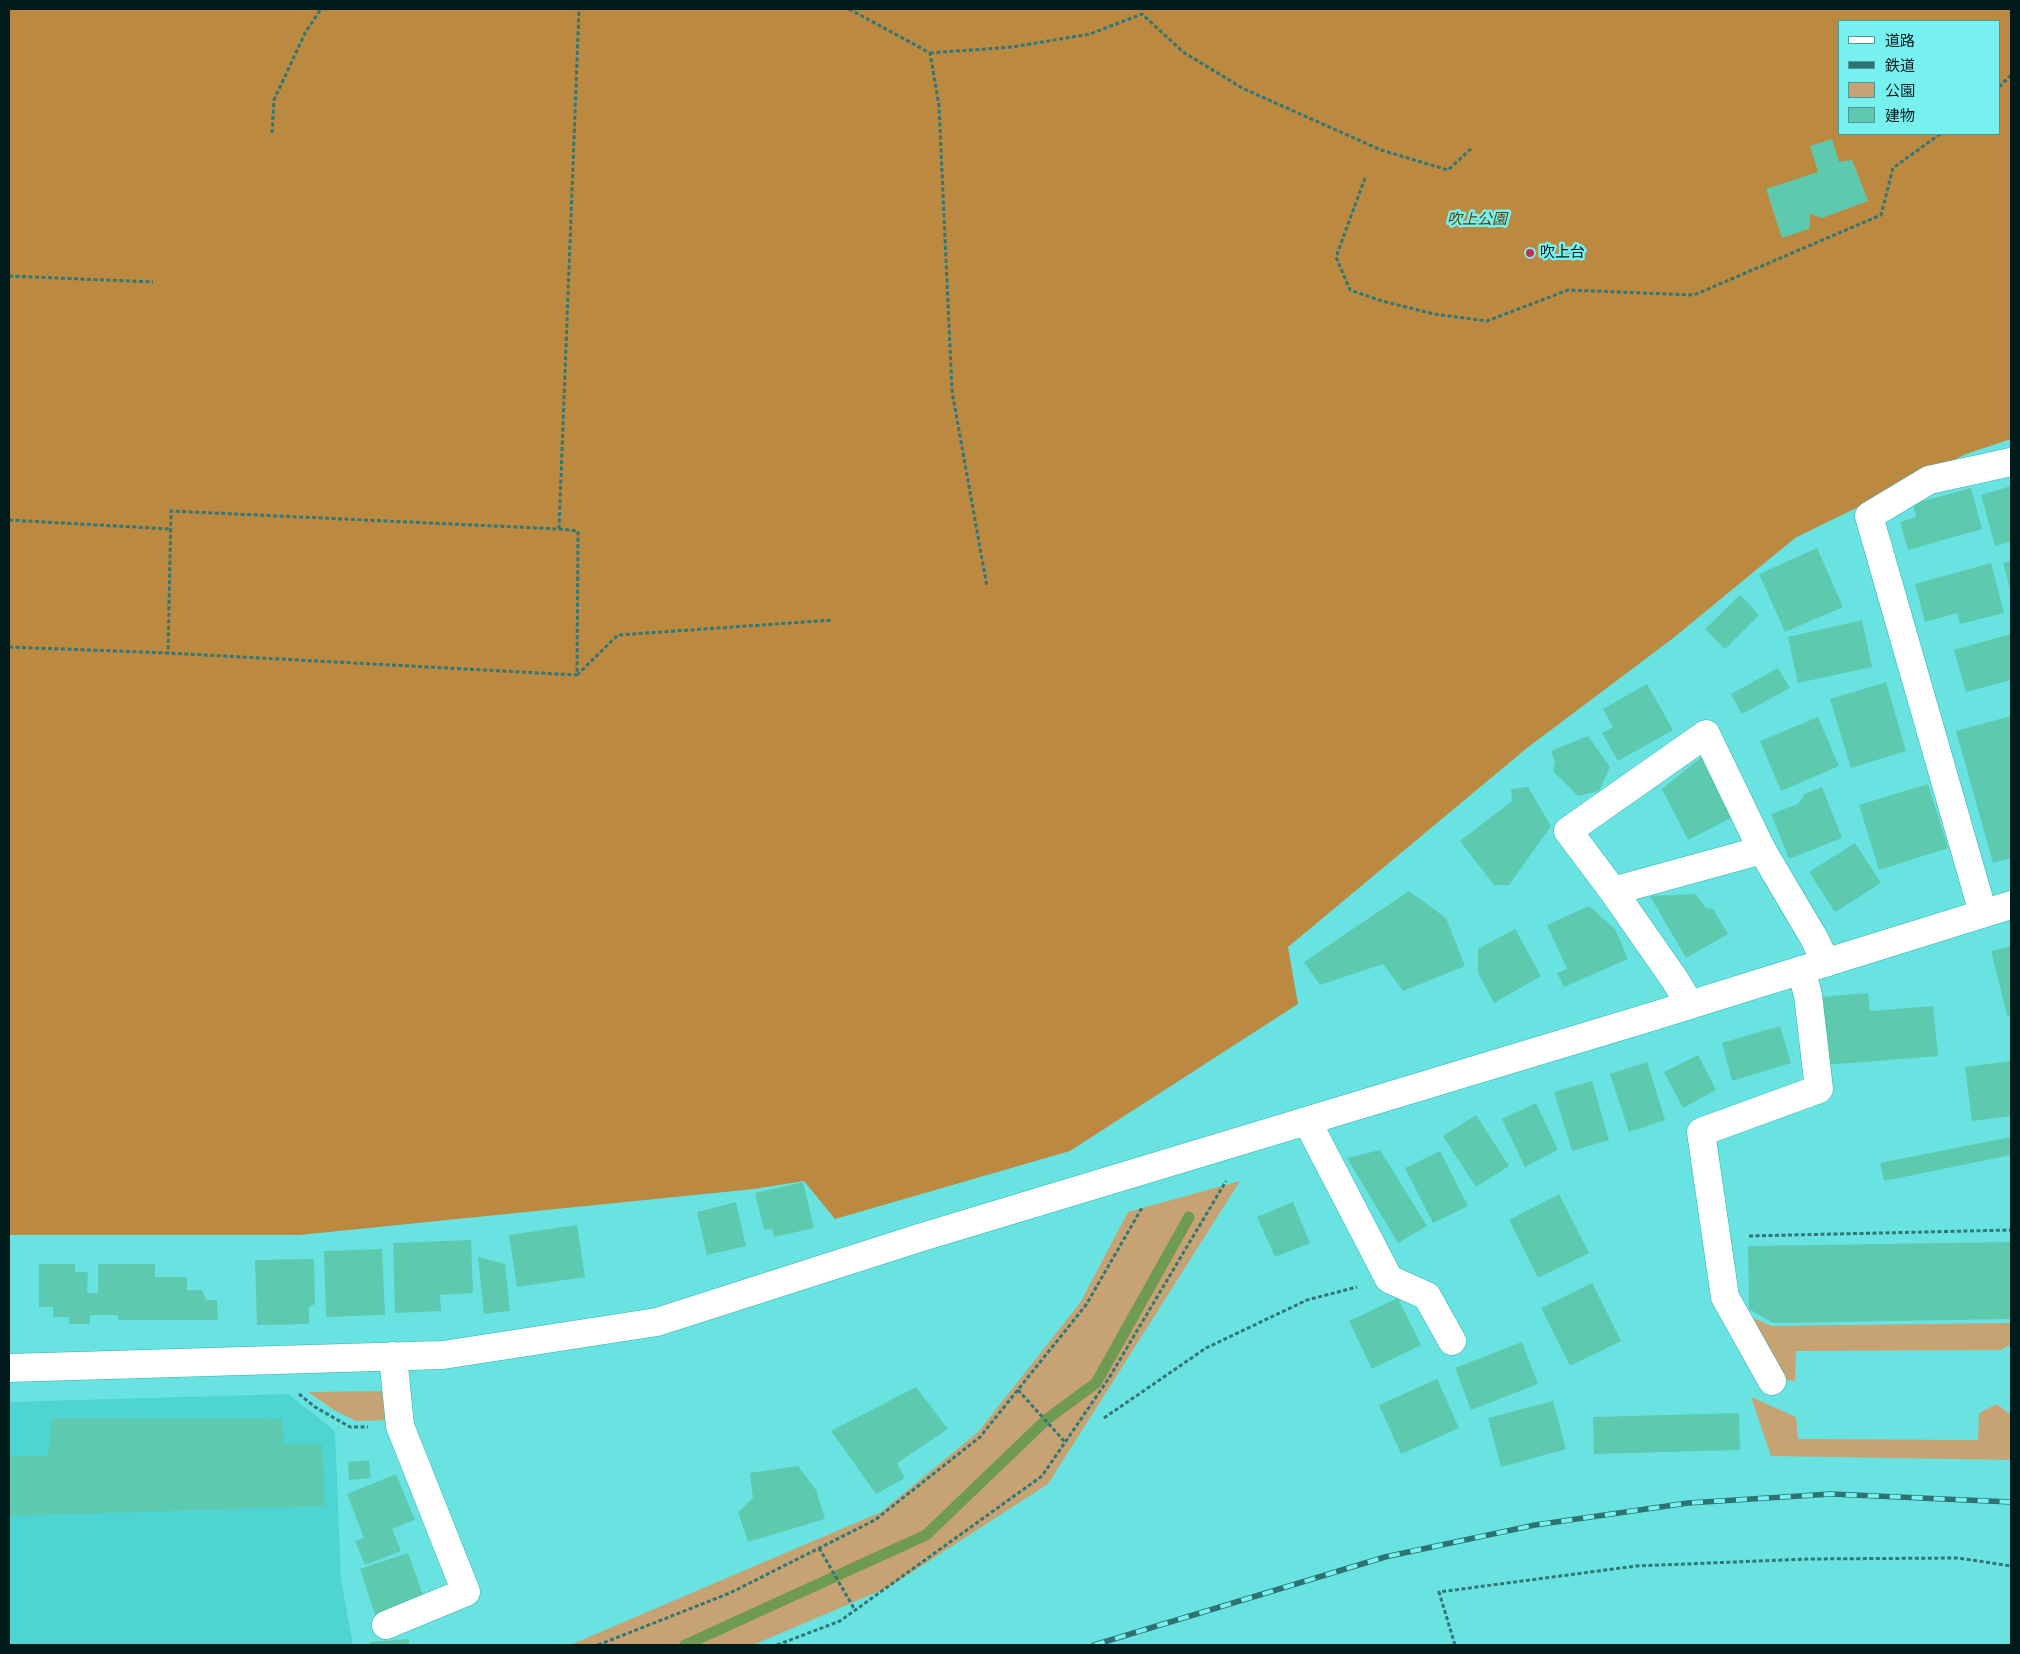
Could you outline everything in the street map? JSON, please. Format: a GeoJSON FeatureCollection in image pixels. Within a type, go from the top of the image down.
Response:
{"type":"FeatureCollection","features":[{"type":"Feature","properties":{"kind":"street"},"geometry":{"type":"LineString","coordinates":[[1983,914],[1869,516],[1929,480],[2011,462]]}},
{"type":"Feature","properties":{"kind":"street"},"geometry":{"type":"LineString","coordinates":[[1690,1005],[1613,890],[1568,831],[1706,734],[1762,850],[1814,938],[1826,963]]}},
{"type":"Feature","properties":{"kind":"street"},"geometry":{"type":"LineString","coordinates":[[1613,890],[1762,850]]}},
{"type":"Feature","properties":{"kind":"street"},"geometry":{"type":"LineString","coordinates":[[9,1368],[443,1355],[657,1322],[919,1238],[1690,1005],[2011,905]]}},
{"type":"Feature","properties":{"kind":"street"},"geometry":{"type":"LineString","coordinates":[[1772,1381],[1725,1297],[1701,1132],[1819,1088],[1808,994],[1800,970]]}},
{"type":"Feature","properties":{"kind":"street"},"geometry":{"type":"LineString","coordinates":[[1306,1121],[1389,1279],[1427,1296],[1452,1341]]}},
{"type":"Feature","properties":{"kind":"street"},"geometry":{"type":"LineString","coordinates":[[386,1625],[466,1592],[400,1426],[393,1356]]}},
{"type":"Feature","properties":{"kind":"path"},"geometry":{"type":"LineString","coordinates":[[272,133],[274,100],[304,33],[321,9]]}},
{"type":"Feature","properties":{"kind":"path"},"geometry":{"type":"LineString","coordinates":[[558,529],[579,9]]}},
{"type":"Feature","properties":{"kind":"path"},"geometry":{"type":"LineString","coordinates":[[849,9],[930,53],[1012,47],[1090,34],[1142,14],[1183,52],[1244,89],[1381,150],[1448,170],[1473,147]]}},
{"type":"Feature","properties":{"kind":"path"},"geometry":{"type":"LineString","coordinates":[[930,53],[939,106],[952,391],[987,587]]}},
{"type":"Feature","properties":{"kind":"path"},"geometry":{"type":"LineString","coordinates":[[2000,86],[2011,75]]}},
{"type":"Feature","properties":{"kind":"path"},"geometry":{"type":"LineString","coordinates":[[1365,178],[1336,257],[1350,290],[1382,302],[1434,314],[1487,321],[1568,290],[1694,295],[1880,215],[1893,168],[1939,135]]}},
{"type":"Feature","properties":{"kind":"path"},"geometry":{"type":"LineString","coordinates":[[9,276],[153,282]]}},
{"type":"Feature","properties":{"kind":"path"},"geometry":{"type":"LineString","coordinates":[[168,653],[171,511],[558,529],[578,531],[577,675]]}},
{"type":"Feature","properties":{"kind":"path"},"geometry":{"type":"LineString","coordinates":[[9,520],[170,529]]}},
{"type":"Feature","properties":{"kind":"path"},"geometry":{"type":"LineString","coordinates":[[9,647],[168,653],[577,675],[618,635],[833,620]]}},
{"type":"Feature","properties":{"kind":"path"},"geometry":{"type":"LineString","coordinates":[[777,1645],[840,1621],[1042,1476],[1063,1441],[1109,1378],[1227,1180]]}},
{"type":"Feature","properties":{"kind":"path"},"geometry":{"type":"LineString","coordinates":[[598,1645],[730,1594],[875,1520],[958,1455],[980,1437],[1086,1305],[1148,1198]]}},
{"type":"Feature","properties":{"kind":"path"},"geometry":{"type":"LineString","coordinates":[[1716,1237],[2011,1230]]}},
{"type":"Feature","properties":{"kind":"path"},"geometry":{"type":"LineString","coordinates":[[1104,1418],[1215,1344],[1306,1300],[1389,1279]]}},
{"type":"Feature","properties":{"kind":"path"},"geometry":{"type":"LineString","coordinates":[[1018,1390],[1063,1441]]}},
{"type":"Feature","properties":{"kind":"path"},"geometry":{"type":"LineString","coordinates":[[296,1391],[315,1407],[350,1427],[400,1426]]}},
{"type":"Feature","properties":{"kind":"path"},"geometry":{"type":"LineString","coordinates":[[819,1548],[855,1610]]}},
{"type":"Feature","properties":{"kind":"path"},"geometry":{"type":"LineString","coordinates":[[1454,1645],[1439,1592],[1636,1566],[1808,1560],[1958,1558],[2011,1566]]}},
{"type":"Feature","properties":{"kind":"shaded area"},"geometry":{"type":"Polygon","coordinates":[[[288,1394],[335,1431],[341,1579],[353,1645],[9,1645],[9,1402],[288,1394]]]}},
{"type":"Feature","properties":{"kind":"green space","name":"吹上公園"},"geometry":{"type":"Polygon","coordinates":[[[9,9],[2011,9],[2011,439],[1966,454],[1795,538],[1672,639],[1527,748],[1288,947],[1298,1004],[1070,1151],[835,1219],[804,1181],[754,1189],[299,1235],[9,1235],[9,9]]]}},
{"type":"Feature","properties":{"kind":"green space"},"geometry":{"type":"Polygon","coordinates":[[[1240,1181],[1048,1484],[889,1587],[753,1645],[570,1645],[881,1512],[978,1432],[1080,1303],[1128,1212],[1240,1181]]]}},
{"type":"Feature","properties":{"kind":"green space"},"geometry":{"type":"Polygon","coordinates":[[[1751,1317],[1772,1326],[2011,1323],[2011,1344],[2001,1350],[1796,1351],[1795,1381],[1778,1379],[1751,1317]]]}},
{"type":"Feature","properties":{"kind":"green space"},"geometry":{"type":"Polygon","coordinates":[[[388,1391],[389,1420],[356,1421],[334,1410],[308,1392],[388,1391]]]}},
{"type":"Feature","properties":{"kind":"green space"},"geometry":{"type":"Polygon","coordinates":[[[1751,1397],[1796,1417],[1798,1439],[1978,1440],[1979,1413],[1997,1404],[2011,1415],[2011,1460],[1771,1456],[1751,1397]]]}},
{"type":"Feature","properties":{"kind":"building"},"geometry":{"type":"Polygon","coordinates":[[[1832,139],[1839,162],[1852,160],[1868,201],[1822,218],[1810,214],[1809,229],[1782,238],[1766,189],[1818,172],[1810,146],[1832,139]]]}},
{"type":"Feature","properties":{"kind":"building"},"geometry":{"type":"Polygon","coordinates":[[[2011,486],[2011,541],[1995,546],[1981,495],[2011,486]]]}},
{"type":"Feature","properties":{"kind":"building"},"geometry":{"type":"Polygon","coordinates":[[[1971,488],[1982,529],[1908,550],[1900,522],[1916,517],[1913,504],[1971,488]]]}},
{"type":"Feature","properties":{"kind":"building"},"geometry":{"type":"Polygon","coordinates":[[[1817,548],[1843,607],[1785,632],[1759,574],[1817,548]]]}},
{"type":"Feature","properties":{"kind":"building"},"geometry":{"type":"Polygon","coordinates":[[[2011,561],[2011,593],[2003,563],[2011,561]]]}},
{"type":"Feature","properties":{"kind":"building"},"geometry":{"type":"Polygon","coordinates":[[[1991,563],[2004,613],[1960,624],[1957,613],[1925,622],[1915,584],[1991,563]]]}},
{"type":"Feature","properties":{"kind":"building"},"geometry":{"type":"Polygon","coordinates":[[[1740,595],[1759,615],[1725,649],[1705,629],[1740,595]]]}},
{"type":"Feature","properties":{"kind":"building"},"geometry":{"type":"Polygon","coordinates":[[[1862,620],[1872,667],[1798,683],[1788,637],[1862,620]]]}},
{"type":"Feature","properties":{"kind":"building"},"geometry":{"type":"Polygon","coordinates":[[[2011,634],[2011,680],[1966,692],[1954,650],[2011,634]]]}},
{"type":"Feature","properties":{"kind":"building"},"geometry":{"type":"Polygon","coordinates":[[[1778,668],[1790,688],[1742,714],[1731,694],[1778,668]]]}},
{"type":"Feature","properties":{"kind":"building"},"geometry":{"type":"Polygon","coordinates":[[[1886,682],[1906,751],[1851,768],[1830,699],[1886,682]]]}},
{"type":"Feature","properties":{"kind":"building"},"geometry":{"type":"Polygon","coordinates":[[[1647,684],[1673,730],[1618,761],[1602,733],[1613,727],[1603,709],[1647,684]]]}},
{"type":"Feature","properties":{"kind":"building"},"geometry":{"type":"Polygon","coordinates":[[[2011,716],[2011,858],[1993,863],[1956,731],[2011,716]]]}},
{"type":"Feature","properties":{"kind":"building"},"geometry":{"type":"Polygon","coordinates":[[[1818,717],[1839,766],[1781,791],[1760,741],[1818,717]]]}},
{"type":"Feature","properties":{"kind":"building"},"geometry":{"type":"Polygon","coordinates":[[[1588,736],[1610,767],[1599,791],[1578,796],[1553,771],[1555,762],[1551,751],[1588,736]]]}},
{"type":"Feature","properties":{"kind":"building"},"geometry":{"type":"Polygon","coordinates":[[[1704,755],[1735,816],[1688,840],[1662,789],[1704,755]]]}},
{"type":"Feature","properties":{"kind":"building"},"geometry":{"type":"Polygon","coordinates":[[[1928,784],[1948,848],[1879,870],[1859,805],[1928,784]]]}},
{"type":"Feature","properties":{"kind":"building"},"geometry":{"type":"Polygon","coordinates":[[[1528,787],[1551,826],[1509,885],[1494,885],[1460,841],[1512,801],[1511,789],[1528,787]]]}},
{"type":"Feature","properties":{"kind":"building"},"geometry":{"type":"Polygon","coordinates":[[[1822,787],[1842,838],[1789,859],[1771,814],[1798,804],[1805,794],[1822,787]]]}},
{"type":"Feature","properties":{"kind":"building"},"geometry":{"type":"Polygon","coordinates":[[[1855,843],[1881,883],[1835,912],[1809,872],[1855,843]]]}},
{"type":"Feature","properties":{"kind":"building"},"geometry":{"type":"Polygon","coordinates":[[[1409,891],[1446,918],[1465,966],[1403,991],[1383,964],[1320,985],[1304,962],[1409,891]]]}},
{"type":"Feature","properties":{"kind":"building"},"geometry":{"type":"Polygon","coordinates":[[[1696,894],[1706,908],[1713,909],[1728,934],[1686,958],[1650,896],[1696,894]]]}},
{"type":"Feature","properties":{"kind":"building"},"geometry":{"type":"Polygon","coordinates":[[[1589,906],[1615,929],[1628,959],[1564,987],[1557,973],[1567,969],[1547,925],[1589,906]]]}},
{"type":"Feature","properties":{"kind":"building"},"geometry":{"type":"Polygon","coordinates":[[[1515,929],[1541,976],[1494,1003],[1478,973],[1478,949],[1515,929]]]}},
{"type":"Feature","properties":{"kind":"building"},"geometry":{"type":"Polygon","coordinates":[[[2011,946],[2011,1017],[2007,1015],[1991,951],[2011,946]]]}},
{"type":"Feature","properties":{"kind":"building"},"geometry":{"type":"Polygon","coordinates":[[[1868,993],[1870,1011],[1933,1006],[1938,1056],[1826,1065],[1821,997],[1868,993]]]}},
{"type":"Feature","properties":{"kind":"building"},"geometry":{"type":"Polygon","coordinates":[[[1780,1026],[1791,1063],[1732,1081],[1722,1043],[1780,1026]]]}},
{"type":"Feature","properties":{"kind":"building"},"geometry":{"type":"Polygon","coordinates":[[[1698,1055],[1716,1090],[1683,1108],[1664,1072],[1698,1055]]]}},
{"type":"Feature","properties":{"kind":"building"},"geometry":{"type":"Polygon","coordinates":[[[2011,1061],[2011,1116],[1972,1121],[1965,1067],[2011,1061]]]}},
{"type":"Feature","properties":{"kind":"building"},"geometry":{"type":"Polygon","coordinates":[[[1647,1062],[1665,1120],[1629,1132],[1610,1074],[1647,1062]]]}},
{"type":"Feature","properties":{"kind":"building"},"geometry":{"type":"Polygon","coordinates":[[[1592,1081],[1609,1140],[1572,1151],[1554,1092],[1592,1081]]]}},
{"type":"Feature","properties":{"kind":"building"},"geometry":{"type":"Polygon","coordinates":[[[1536,1103],[1558,1150],[1525,1167],[1502,1119],[1536,1103]]]}},
{"type":"Feature","properties":{"kind":"building"},"geometry":{"type":"Polygon","coordinates":[[[1476,1115],[1509,1166],[1476,1187],[1443,1136],[1476,1115]]]}},
{"type":"Feature","properties":{"kind":"building"},"geometry":{"type":"Polygon","coordinates":[[[2011,1137],[2011,1155],[1884,1181],[1880,1163],[2011,1137]]]}},
{"type":"Feature","properties":{"kind":"building"},"geometry":{"type":"Polygon","coordinates":[[[1380,1150],[1427,1226],[1398,1243],[1347,1158],[1380,1150]]]}},
{"type":"Feature","properties":{"kind":"building"},"geometry":{"type":"Polygon","coordinates":[[[1440,1151],[1468,1206],[1433,1223],[1405,1168],[1440,1151]]]}},
{"type":"Feature","properties":{"kind":"building"},"geometry":{"type":"Polygon","coordinates":[[[803,1182],[814,1228],[774,1237],[772,1229],[764,1230],[755,1193],[803,1182]]]}},
{"type":"Feature","properties":{"kind":"building"},"geometry":{"type":"Polygon","coordinates":[[[1559,1194],[1589,1253],[1538,1278],[1509,1220],[1559,1194]]]}},
{"type":"Feature","properties":{"kind":"building"},"geometry":{"type":"Polygon","coordinates":[[[736,1202],[746,1246],[707,1255],[697,1212],[736,1202]]]}},
{"type":"Feature","properties":{"kind":"building"},"geometry":{"type":"Polygon","coordinates":[[[1293,1202],[1310,1243],[1275,1257],[1257,1217],[1293,1202]]]}},
{"type":"Feature","properties":{"kind":"building"},"geometry":{"type":"Polygon","coordinates":[[[577,1225],[585,1277],[517,1287],[509,1235],[577,1225]]]}},
{"type":"Feature","properties":{"kind":"building"},"geometry":{"type":"Polygon","coordinates":[[[471,1240],[473,1293],[440,1295],[441,1311],[395,1313],[393,1243],[471,1240]]]}},
{"type":"Feature","properties":{"kind":"building"},"geometry":{"type":"Polygon","coordinates":[[[2011,1242],[2011,1319],[1773,1323],[1749,1309],[1748,1246],[2011,1242]]]}},
{"type":"Feature","properties":{"kind":"building"},"geometry":{"type":"Polygon","coordinates":[[[382,1249],[385,1315],[326,1317],[324,1251],[382,1249]]]}},
{"type":"Feature","properties":{"kind":"building"},"geometry":{"type":"Polygon","coordinates":[[[478,1257],[505,1264],[510,1311],[484,1314],[478,1257]]]}},
{"type":"Feature","properties":{"kind":"building"},"geometry":{"type":"Polygon","coordinates":[[[314,1259],[315,1304],[309,1307],[309,1324],[257,1325],[255,1260],[314,1259]]]}},
{"type":"Feature","properties":{"kind":"building"},"geometry":{"type":"Polygon","coordinates":[[[39,1264],[75,1264],[75,1272],[88,1272],[87,1293],[98,1293],[98,1264],[155,1264],[155,1277],[187,1277],[187,1290],[202,1290],[206,1300],[217,1300],[218,1320],[118,1320],[118,1315],[90,1315],[90,1324],[69,1324],[69,1317],[53,1317],[53,1307],[39,1307],[39,1264]]]}},
{"type":"Feature","properties":{"kind":"building"},"geometry":{"type":"Polygon","coordinates":[[[1592,1283],[1621,1341],[1570,1366],[1541,1308],[1592,1283]]]}},
{"type":"Feature","properties":{"kind":"building"},"geometry":{"type":"Polygon","coordinates":[[[1398,1298],[1421,1345],[1372,1369],[1349,1321],[1398,1298]]]}},
{"type":"Feature","properties":{"kind":"building"},"geometry":{"type":"Polygon","coordinates":[[[1522,1342],[1538,1384],[1471,1410],[1455,1368],[1522,1342]]]}},
{"type":"Feature","properties":{"kind":"building"},"geometry":{"type":"Polygon","coordinates":[[[1437,1379],[1459,1428],[1401,1454],[1379,1405],[1437,1379]]]}},
{"type":"Feature","properties":{"kind":"building"},"geometry":{"type":"Polygon","coordinates":[[[916,1387],[948,1429],[897,1463],[905,1478],[876,1494],[831,1431],[916,1387]]]}},
{"type":"Feature","properties":{"kind":"building"},"geometry":{"type":"Polygon","coordinates":[[[1553,1401],[1566,1449],[1501,1467],[1488,1418],[1553,1401]]]}},
{"type":"Feature","properties":{"kind":"building"},"geometry":{"type":"Polygon","coordinates":[[[1739,1413],[1740,1450],[1594,1454],[1593,1417],[1739,1413]]]}},
{"type":"Feature","properties":{"kind":"building"},"geometry":{"type":"Polygon","coordinates":[[[52,1418],[282,1419],[284,1444],[322,1444],[325,1506],[9,1516],[9,1456],[48,1456],[52,1418]]]}},
{"type":"Feature","properties":{"kind":"building"},"geometry":{"type":"Polygon","coordinates":[[[369,1460],[371,1478],[349,1480],[348,1462],[369,1460]]]}},
{"type":"Feature","properties":{"kind":"building"},"geometry":{"type":"Polygon","coordinates":[[[798,1466],[816,1490],[825,1519],[748,1542],[738,1512],[753,1498],[750,1473],[798,1466]]]}},
{"type":"Feature","properties":{"kind":"building"},"geometry":{"type":"Polygon","coordinates":[[[396,1474],[415,1520],[392,1529],[401,1551],[365,1565],[355,1541],[364,1538],[347,1494],[396,1474]]]}},
{"type":"Feature","properties":{"kind":"building"},"geometry":{"type":"Polygon","coordinates":[[[408,1553],[424,1598],[375,1615],[360,1569],[408,1553]]]}},
{"type":"Feature","properties":{"kind":"building"},"geometry":{"type":"Polygon","coordinates":[[[409,1639],[409,1645],[370,1645],[370,1642],[409,1639]]]}},
{"type":"Feature","properties":{"kind":"waterway"},"geometry":{"type":"LineString","coordinates":[[685,1645],[926,1535],[1047,1419],[1096,1383],[1189,1217]]}},
{"type":"Feature","properties":{"kind":"railway"},"geometry":{"type":"LineString","coordinates":[[1094,1645],[1385,1557],[1535,1525],[1688,1503],[1831,1494],[2011,1502]]}},
{"type":"Feature","properties":{"kind":"place","name":"吹上台"},"geometry":{"type":"Point","coordinates":[1530,253]}}]}
